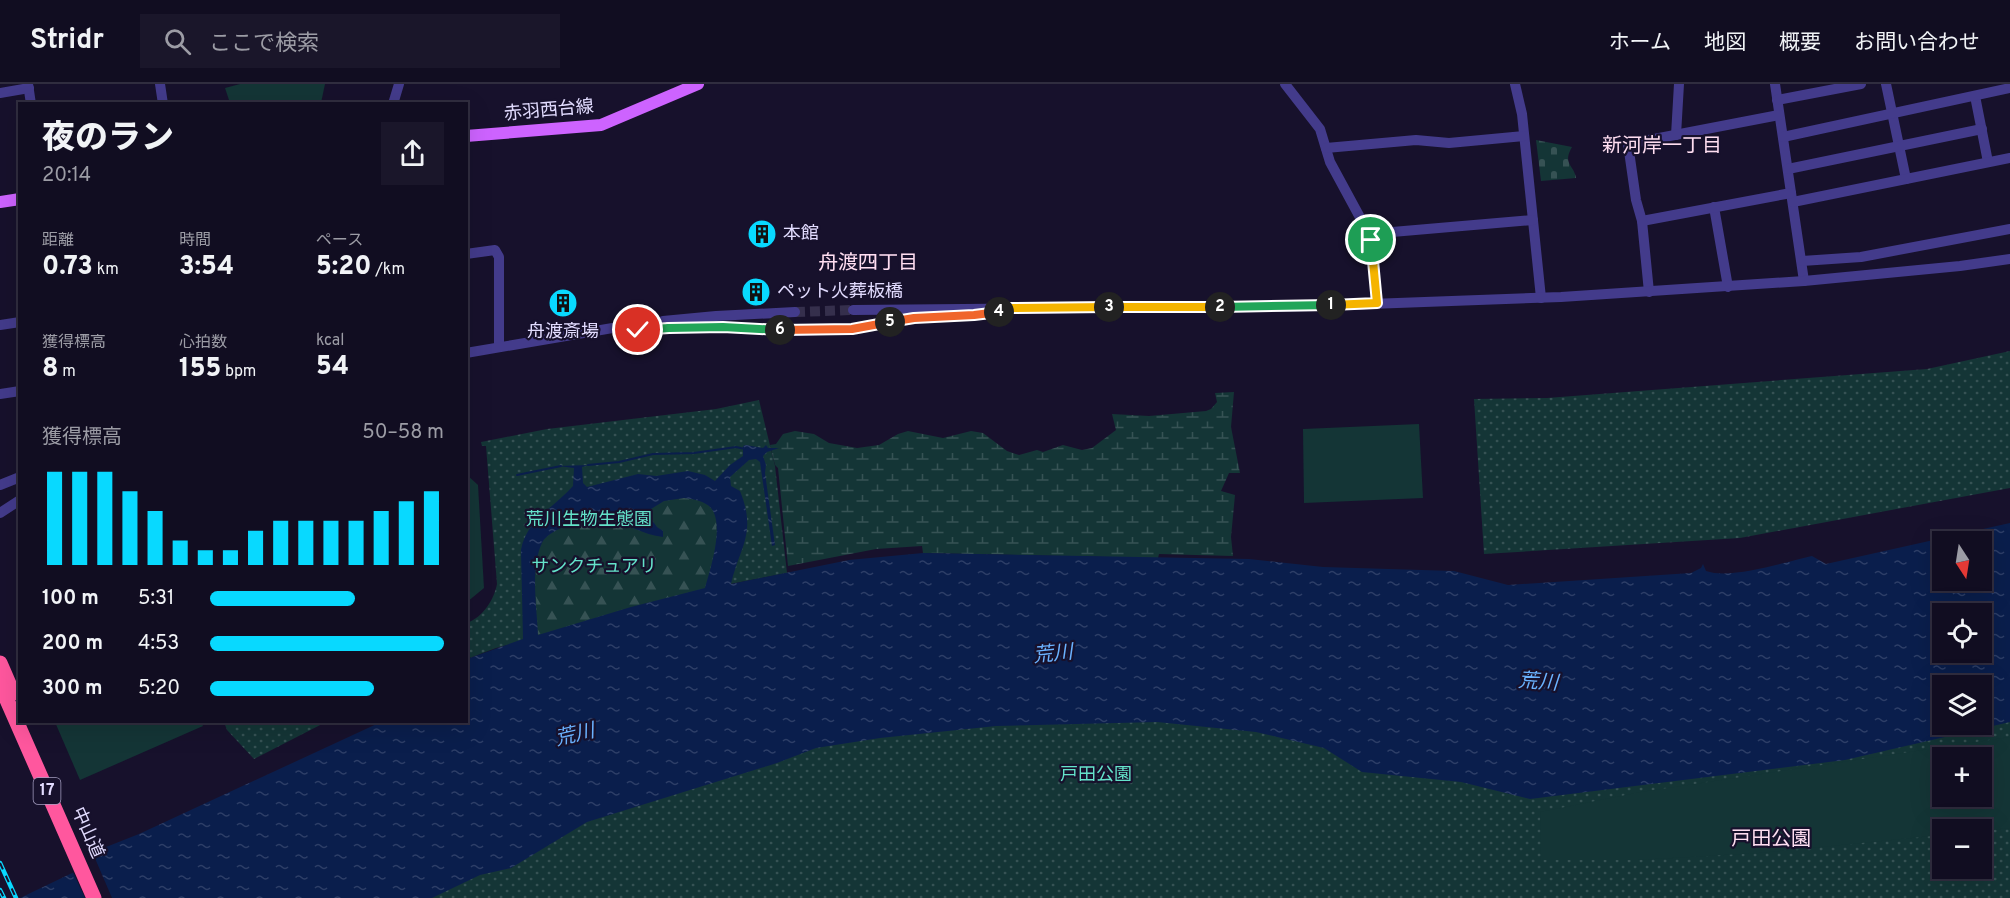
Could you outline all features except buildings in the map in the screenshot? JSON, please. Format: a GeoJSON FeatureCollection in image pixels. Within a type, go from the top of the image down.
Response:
{"type":"FeatureCollection","features":[{"type":"Feature","properties":{"kind":"highway"},"geometry":{"type":"LineString","coordinates":[[0,663],[18,704]]}},
{"type":"Feature","properties":{"kind":"highway","name":"中山道"},"geometry":{"type":"LineString","coordinates":[[0,684],[94,898]]}},
{"type":"Feature","properties":{"kind":"highway","name":"中山道"},"geometry":{"type":"LineString","coordinates":[[26,723],[103,898]]}},
{"type":"Feature","properties":{"kind":"main road","name":"赤羽西台線"},"geometry":{"type":"LineString","coordinates":[[468,136],[601,125],[698,84]]}},
{"type":"Feature","properties":{"kind":"main road"},"geometry":{"type":"LineString","coordinates":[[0,202],[18,199]]}},
{"type":"Feature","properties":{"kind":"street"},"geometry":{"type":"LineString","coordinates":[[160,84],[163,102]]}},
{"type":"Feature","properties":{"kind":"street"},"geometry":{"type":"LineString","coordinates":[[394,102],[399,84]]}},
{"type":"Feature","properties":{"kind":"street"},"geometry":{"type":"LineString","coordinates":[[1285,84],[1317,123],[1330,162],[1369,234],[1377,303]]}},
{"type":"Feature","properties":{"kind":"street"},"geometry":{"type":"LineString","coordinates":[[1515,84],[1522,114],[1541,298]]}},
{"type":"Feature","properties":{"kind":"street"},"geometry":{"type":"LineString","coordinates":[[1676,135],[1679,84]]}},
{"type":"Feature","properties":{"kind":"street"},"geometry":{"type":"LineString","coordinates":[[1775,84],[1804,281]]}},
{"type":"Feature","properties":{"kind":"street"},"geometry":{"type":"LineString","coordinates":[[1777,100],[1861,84]]}},
{"type":"Feature","properties":{"kind":"street"},"geometry":{"type":"LineString","coordinates":[[1886,84],[1906,179]]}},
{"type":"Feature","properties":{"kind":"street"},"geometry":{"type":"LineString","coordinates":[[0,93],[29,86],[31,102]]}},
{"type":"Feature","properties":{"kind":"street"},"geometry":{"type":"LineString","coordinates":[[1783,137],[2010,88]]}},
{"type":"Feature","properties":{"kind":"street"},"geometry":{"type":"LineString","coordinates":[[1975,96],[1988,162]]}},
{"type":"Feature","properties":{"kind":"street"},"geometry":{"type":"LineString","coordinates":[[1649,292],[1642,221],[1636,200],[1628,144],[1779,116]]}},
{"type":"Feature","properties":{"kind":"street"},"geometry":{"type":"LineString","coordinates":[[1788,170],[1982,129]]}},
{"type":"Feature","properties":{"kind":"street"},"geometry":{"type":"LineString","coordinates":[[1326,148],[1416,140],[1449,144],[1524,136]]}},
{"type":"Feature","properties":{"kind":"street"},"geometry":{"type":"LineString","coordinates":[[1642,221],[1714,207],[1792,198],[1906,179],[2010,158]]}},
{"type":"Feature","properties":{"kind":"street"},"geometry":{"type":"LineString","coordinates":[[1714,207],[1728,287]]}},
{"type":"Feature","properties":{"kind":"street"},"geometry":{"type":"LineString","coordinates":[[1369,234],[1533,220]]}},
{"type":"Feature","properties":{"kind":"street"},"geometry":{"type":"LineString","coordinates":[[1802,261],[1861,257],[2010,229]]}},
{"type":"Feature","properties":{"kind":"street"},"geometry":{"type":"LineString","coordinates":[[468,254],[495,250],[500,257],[499,346]]}},
{"type":"Feature","properties":{"kind":"street"},"geometry":{"type":"LineString","coordinates":[[853,310],[1212,307],[1541,298],[1804,281],[2010,259]]}},
{"type":"Feature","properties":{"kind":"street"},"geometry":{"type":"LineString","coordinates":[[629,325],[638,330],[713,327],[787,331],[852,329],[914,318],[996,313],[1009,308]]}},
{"type":"Feature","properties":{"kind":"street"},"geometry":{"type":"LineString","coordinates":[[468,353],[629,325],[716,316],[795,312]]}},
{"type":"Feature","properties":{"kind":"street"},"geometry":{"type":"LineString","coordinates":[[0,324],[18,322]]}},
{"type":"Feature","properties":{"kind":"street"},"geometry":{"type":"LineString","coordinates":[[0,394],[18,391]]}},
{"type":"Feature","properties":{"kind":"street"},"geometry":{"type":"LineString","coordinates":[[0,485],[18,478]]}},
{"type":"Feature","properties":{"kind":"street"},"geometry":{"type":"LineString","coordinates":[[0,513],[18,501]]}},
{"type":"Feature","properties":{"kind":"green space"},"geometry":{"type":"Polygon","coordinates":[[[240,84],[325,84],[321,102],[230,102],[225,88],[240,84]]]}},
{"type":"Feature","properties":{"kind":"green space"},"geometry":{"type":"Polygon","coordinates":[[[1536,140],[1572,147],[1568,161],[1576,178],[1541,181],[1536,140]]]}},
{"type":"Feature","properties":{"kind":"green space"},"geometry":{"type":"Polygon","coordinates":[[[2010,351],[2010,488],[1740,538],[1484,554],[1474,399],[1547,398],[1927,369],[2010,351]]]}},
{"type":"Feature","properties":{"kind":"green space"},"geometry":{"type":"Polygon","coordinates":[[[1234,392],[1231,427],[1240,473],[1229,473],[1221,491],[1235,495],[1231,537],[1233,556],[1159,554],[1158,558],[923,553],[922,546],[876,549],[788,566],[778,468],[775,465],[770,445],[776,444],[783,434],[795,431],[814,434],[829,443],[857,448],[879,445],[908,431],[943,438],[971,431],[983,433],[1007,451],[1019,455],[1037,450],[1043,452],[1063,445],[1082,450],[1092,448],[1116,430],[1112,414],[1149,416],[1206,411],[1217,402],[1215,393],[1234,392]]]}},
{"type":"Feature","properties":{"kind":"green space","name":"荒川生物生態園"},"geometry":{"type":"Polygon","coordinates":[[[759,400],[775,466],[787,573],[730,584],[496,648],[468,659],[468,622],[478,617],[487,607],[497,584],[486,446],[482,446],[481,442],[547,429],[716,409],[759,400]]]}},
{"type":"Feature","properties":{"kind":"green space"},"geometry":{"type":"Polygon","coordinates":[[[1419,424],[1423,498],[1304,503],[1303,429],[1419,424]]]}},
{"type":"Feature","properties":{"kind":"green space"},"geometry":{"type":"Polygon","coordinates":[[[468,476],[478,485],[484,588],[468,601],[468,476]]]}},
{"type":"Feature","properties":{"kind":"green space","name":"サンクチュアリ"},"geometry":{"type":"Polygon","coordinates":[[[684,498],[706,504],[715,516],[715,548],[705,588],[538,635],[537,561],[542,542],[546,537],[577,521],[599,518],[620,523],[653,536],[663,531],[652,522],[651,509],[664,501],[684,498]]]}},
{"type":"Feature","properties":{"kind":"green space","name":"戸田公園"},"geometry":{"type":"Polygon","coordinates":[[[2010,632],[2010,898],[248,898],[542,744],[1932,653],[1932,663],[1992,663],[1992,645],[2010,632]]]}},
{"type":"Feature","properties":{"kind":"green space"},"geometry":{"type":"Polygon","coordinates":[[[55,723],[202,723],[203,726],[80,780],[55,723]]]}},
{"type":"Feature","properties":{"kind":"green space"},"geometry":{"type":"Polygon","coordinates":[[[224,723],[324,723],[254,759],[227,730],[224,723]]]}},
{"type":"Feature","properties":{"kind":"green space"},"geometry":{"type":"Polygon","coordinates":[[[2010,737],[2010,828],[1992,830],[1992,819],[1932,819],[1932,836],[1759,853],[1638,860],[1541,860],[1540,812],[1641,792],[1932,749],[1932,807],[1992,807],[1992,747],[1943,747],[2010,737]]]}},
{"type":"Feature","properties":{"kind":"water","name":"荒川"},"geometry":{"type":"Polygon","coordinates":[[[766,445],[768,448],[779,448],[763,456],[775,545],[772,546],[760,462],[756,459],[749,460],[730,477],[731,486],[740,491],[747,518],[745,539],[731,584],[849,560],[923,553],[1249,559],[1323,567],[1454,571],[1508,585],[1691,573],[1701,568],[1703,564],[1706,571],[1743,572],[1812,556],[1826,564],[1932,540],[1932,591],[1992,591],[1992,531],[1974,531],[2010,523],[2010,722],[1992,726],[1992,675],[1932,675],[1932,735],[1954,735],[1845,760],[1530,799],[1461,782],[1362,772],[1324,748],[1256,732],[1157,722],[996,726],[880,738],[816,748],[777,763],[587,822],[511,868],[480,875],[432,898],[20,898],[93,863],[101,849],[139,834],[379,723],[468,723],[468,659],[523,639],[521,550],[524,539],[535,522],[573,486],[574,468],[558,466],[589,465],[582,467],[583,483],[587,487],[638,474],[656,476],[688,471],[705,475],[715,481],[730,465],[743,456],[743,446],[763,448],[766,445]],[[684,498],[664,501],[651,509],[649,516],[663,531],[663,537],[614,521],[597,518],[572,523],[546,537],[538,553],[535,576],[538,635],[705,588],[713,559],[717,525],[711,508],[699,501],[684,498]]]}},
{"type":"Feature","properties":{"kind":"pier"},"geometry":{"type":"Polygon","coordinates":[[[94,856],[112,898],[85,898],[72,870],[91,861],[94,856]]]}},
{"type":"Feature","properties":{"kind":"waterway"},"geometry":{"type":"LineString","coordinates":[[588,465],[619,462],[653,454],[694,453],[736,447],[745,449]]}},
{"type":"Feature","properties":{"kind":"waterway"},"geometry":{"type":"LineString","coordinates":[[517,475],[561,466]]}},
{"type":"Feature","properties":{"kind":"tunnel"},"geometry":{"type":"LineString","coordinates":[[795,312],[853,310]]}},
{"type":"Feature","properties":{"kind":"railway"},"geometry":{"type":"LineString","coordinates":[[0,863],[16,898]]}},
{"type":"Feature","properties":{"kind":"railway"},"geometry":{"type":"LineString","coordinates":[[0,890],[4,898]]}},
{"type":"Feature","properties":{"kind":"place","name":"本館"},"geometry":{"type":"Point","coordinates":[762,234]}},
{"type":"Feature","properties":{"kind":"place","name":"ペット火葬板橋"},"geometry":{"type":"Point","coordinates":[756,292]}},
{"type":"Feature","properties":{"kind":"place","name":"舟渡斎場"},"geometry":{"type":"Point","coordinates":[563,303]}},
{"type":"Feature","properties":{"kind":"district","name":"新河岸一丁目"},"geometry":{"type":"Point","coordinates":[1662,147]}},
{"type":"Feature","properties":{"kind":"district","name":"舟渡四丁目"},"geometry":{"type":"Point","coordinates":[868,264]}},
{"type":"Feature","properties":{"kind":"district","name":"戸田公園"},"geometry":{"type":"Point","coordinates":[1771,840]}},
{"type":"Feature","properties":{"kind":"route"},"geometry":{"type":"LineString","coordinates":[[638,330],[672,327],[787,331],[852,329],[914,318],[996,313],[1009,308],[1316,306],[1377,303],[1371,240]]}}]}
